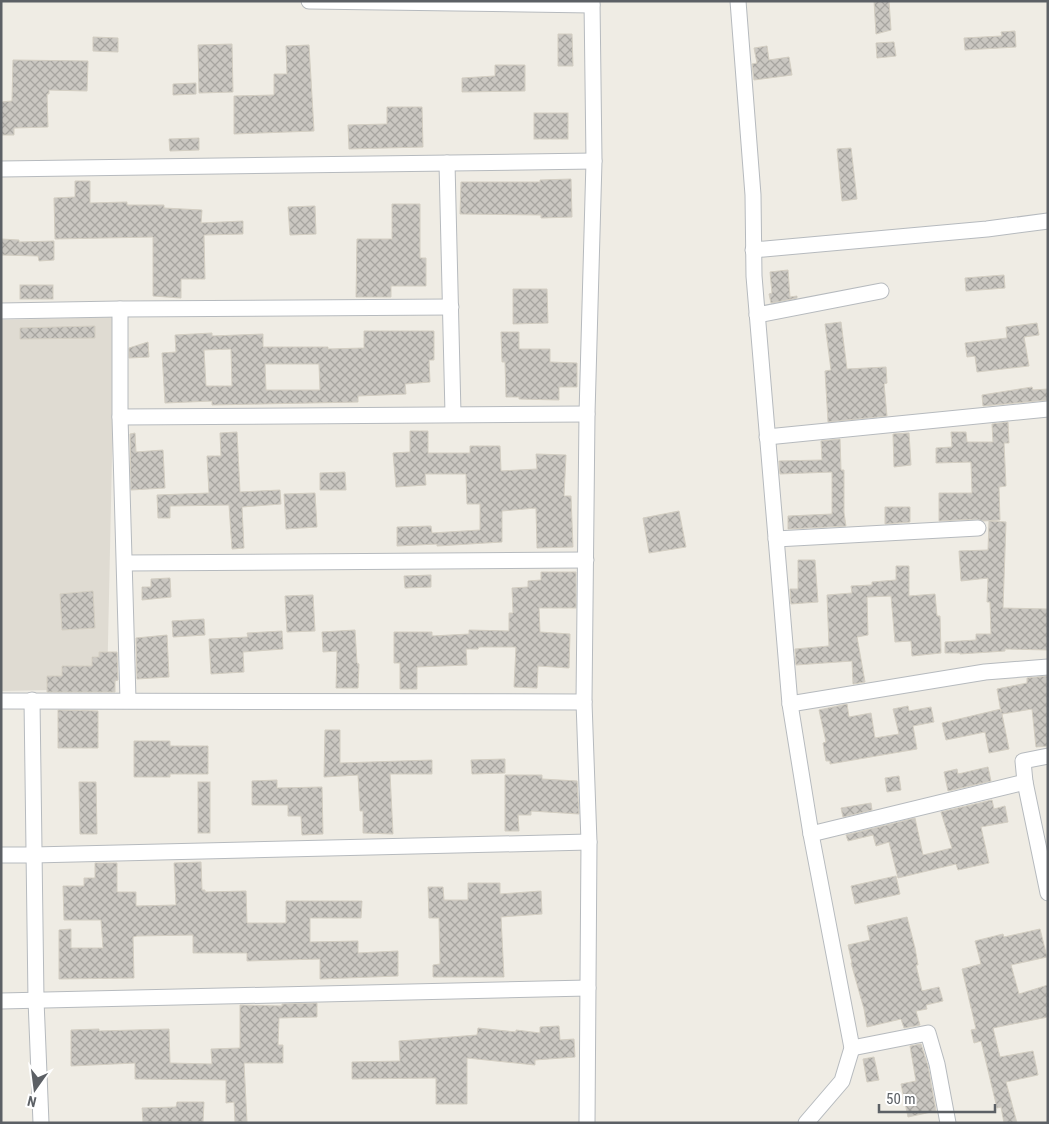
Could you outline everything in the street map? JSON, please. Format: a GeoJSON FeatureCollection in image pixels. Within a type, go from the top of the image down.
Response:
{"type":"FeatureCollection","features":[{"type":"Feature","properties":{"kind":"street"},"geometry":{"type":"LineString","coordinates":[[309,1],[592,3],[594,161],[587,414],[584,702],[589,842],[587,1123]]}},
{"type":"Feature","properties":{"kind":"street"},"geometry":{"type":"LineString","coordinates":[[738,1],[753,195],[753,250],[757,315],[790,704],[811,834],[852,1048],[842,1081],[806,1123]]}},
{"type":"Feature","properties":{"kind":"street"},"geometry":{"type":"LineString","coordinates":[[1,169],[594,161]]}},
{"type":"Feature","properties":{"kind":"street"},"geometry":{"type":"LineString","coordinates":[[447,163],[453,414]]}},
{"type":"Feature","properties":{"kind":"street"},"geometry":{"type":"LineString","coordinates":[[753,250],[987,229],[1048,221]]}},
{"type":"Feature","properties":{"kind":"street"},"geometry":{"type":"LineString","coordinates":[[757,315],[881,291]]}},
{"type":"Feature","properties":{"kind":"street"},"geometry":{"type":"LineString","coordinates":[[1,311],[450,307]]}},
{"type":"Feature","properties":{"kind":"street"},"geometry":{"type":"LineString","coordinates":[[120,309],[120,417],[128,700]]}},
{"type":"Feature","properties":{"kind":"street"},"geometry":{"type":"LineString","coordinates":[[767,437],[1048,410]]}},
{"type":"Feature","properties":{"kind":"street"},"geometry":{"type":"LineString","coordinates":[[120,417],[587,414]]}},
{"type":"Feature","properties":{"kind":"street"},"geometry":{"type":"LineString","coordinates":[[776,539],[978,528]]}},
{"type":"Feature","properties":{"kind":"street"},"geometry":{"type":"LineString","coordinates":[[124,562],[586,560]]}},
{"type":"Feature","properties":{"kind":"street"},"geometry":{"type":"LineString","coordinates":[[790,704],[985,672],[1048,667]]}},
{"type":"Feature","properties":{"kind":"street"},"geometry":{"type":"LineString","coordinates":[[32,700],[33,855],[40,1123]]}},
{"type":"Feature","properties":{"kind":"street"},"geometry":{"type":"LineString","coordinates":[[1,701],[584,702]]}},
{"type":"Feature","properties":{"kind":"street"},"geometry":{"type":"LineString","coordinates":[[1048,756],[1023,761],[1025,782],[1048,893]]}},
{"type":"Feature","properties":{"kind":"street"},"geometry":{"type":"LineString","coordinates":[[811,834],[1025,782]]}},
{"type":"Feature","properties":{"kind":"street"},"geometry":{"type":"LineString","coordinates":[[1,855],[589,842]]}},
{"type":"Feature","properties":{"kind":"street"},"geometry":{"type":"LineString","coordinates":[[1,1002],[588,988]]}},
{"type":"Feature","properties":{"kind":"street"},"geometry":{"type":"LineString","coordinates":[[852,1048],[928,1033],[937,1064],[948,1123]]}},
{"type":"Feature","properties":{"kind":"shaded area"},"geometry":{"type":"Polygon","coordinates":[[[115,317],[107,689],[1,691],[1,320],[115,317]]]}},
{"type":"Feature","properties":{"kind":"building"},"geometry":{"type":"Polygon","coordinates":[[[874,1],[889,1],[891,30],[876,34],[874,1]]]}},
{"type":"Feature","properties":{"kind":"building"},"geometry":{"type":"Polygon","coordinates":[[[1015,31],[1016,47],[965,50],[964,38],[1002,36],[1001,32],[1015,31]]]}},
{"type":"Feature","properties":{"kind":"building"},"geometry":{"type":"Polygon","coordinates":[[[558,34],[572,34],[573,66],[558,66],[558,34]]]}},
{"type":"Feature","properties":{"kind":"building"},"geometry":{"type":"Polygon","coordinates":[[[93,37],[118,38],[118,52],[93,51],[93,37]]]}},
{"type":"Feature","properties":{"kind":"building"},"geometry":{"type":"Polygon","coordinates":[[[894,42],[896,56],[877,58],[876,43],[894,42]]]}},
{"type":"Feature","properties":{"kind":"building"},"geometry":{"type":"Polygon","coordinates":[[[232,44],[233,92],[199,93],[198,45],[232,44]]]}},
{"type":"Feature","properties":{"kind":"building"},"geometry":{"type":"Polygon","coordinates":[[[309,45],[314,131],[234,134],[234,96],[274,95],[274,74],[287,74],[286,46],[309,45]]]}},
{"type":"Feature","properties":{"kind":"building"},"geometry":{"type":"Polygon","coordinates":[[[767,46],[769,60],[789,57],[792,75],[754,80],[752,64],[757,63],[754,48],[767,46]]]}},
{"type":"Feature","properties":{"kind":"building"},"geometry":{"type":"Polygon","coordinates":[[[13,60],[88,61],[87,91],[49,90],[49,94],[47,94],[48,127],[14,128],[14,135],[1,135],[1,102],[12,101],[13,60]]]}},
{"type":"Feature","properties":{"kind":"building"},"geometry":{"type":"Polygon","coordinates":[[[495,65],[525,65],[525,91],[462,92],[462,78],[495,76],[495,65]]]}},
{"type":"Feature","properties":{"kind":"building"},"geometry":{"type":"Polygon","coordinates":[[[196,83],[196,94],[173,95],[173,84],[196,83]]]}},
{"type":"Feature","properties":{"kind":"building"},"geometry":{"type":"Polygon","coordinates":[[[387,107],[422,107],[423,147],[349,149],[348,125],[387,124],[387,107]]]}},
{"type":"Feature","properties":{"kind":"building"},"geometry":{"type":"Polygon","coordinates":[[[534,113],[568,113],[568,139],[534,139],[534,113]]]}},
{"type":"Feature","properties":{"kind":"building"},"geometry":{"type":"Polygon","coordinates":[[[199,138],[199,150],[170,151],[169,139],[199,138]]]}},
{"type":"Feature","properties":{"kind":"building"},"geometry":{"type":"Polygon","coordinates":[[[851,148],[857,199],[842,201],[837,149],[851,148]]]}},
{"type":"Feature","properties":{"kind":"building"},"geometry":{"type":"Polygon","coordinates":[[[571,179],[572,217],[541,218],[541,215],[460,214],[461,182],[540,182],[540,180],[571,179]]]}},
{"type":"Feature","properties":{"kind":"building"},"geometry":{"type":"Polygon","coordinates":[[[75,181],[90,181],[90,203],[127,202],[127,205],[164,205],[164,208],[202,210],[201,223],[243,221],[243,234],[204,235],[205,279],[181,279],[181,298],[153,296],[153,237],[55,239],[54,198],[75,197],[75,181]]]}},
{"type":"Feature","properties":{"kind":"building"},"geometry":{"type":"Polygon","coordinates":[[[392,204],[420,204],[420,258],[426,258],[426,286],[391,286],[391,297],[356,297],[357,239],[392,239],[392,204]]]}},
{"type":"Feature","properties":{"kind":"building"},"geometry":{"type":"Polygon","coordinates":[[[315,206],[316,234],[290,235],[288,207],[315,206]]]}},
{"type":"Feature","properties":{"kind":"building"},"geometry":{"type":"Polygon","coordinates":[[[1,239],[19,240],[19,242],[54,241],[54,260],[39,261],[38,256],[1,255],[1,239]]]}},
{"type":"Feature","properties":{"kind":"building"},"geometry":{"type":"Polygon","coordinates":[[[788,270],[790,297],[797,296],[797,298],[771,303],[769,294],[772,293],[770,272],[788,270]]]}},
{"type":"Feature","properties":{"kind":"building"},"geometry":{"type":"Polygon","coordinates":[[[1004,275],[1005,288],[966,291],[965,278],[1004,275]]]}},
{"type":"Feature","properties":{"kind":"building"},"geometry":{"type":"Polygon","coordinates":[[[20,285],[53,285],[53,299],[20,299],[20,285]]]}},
{"type":"Feature","properties":{"kind":"building"},"geometry":{"type":"Polygon","coordinates":[[[513,289],[547,289],[548,323],[513,324],[513,289]]]}},
{"type":"Feature","properties":{"kind":"building"},"geometry":{"type":"Polygon","coordinates":[[[841,322],[847,369],[886,367],[887,383],[884,384],[887,416],[828,422],[825,371],[831,370],[825,324],[841,322]]]}},
{"type":"Feature","properties":{"kind":"building"},"geometry":{"type":"Polygon","coordinates":[[[1037,323],[1039,335],[1024,337],[1029,366],[977,372],[975,356],[967,357],[965,343],[1007,338],[1006,327],[1037,323]]]}},
{"type":"Feature","properties":{"kind":"building"},"geometry":{"type":"Polygon","coordinates":[[[95,326],[95,338],[20,339],[20,328],[95,326]]]}},
{"type":"Feature","properties":{"kind":"building"},"geometry":{"type":"Polygon","coordinates":[[[364,331],[434,331],[434,360],[429,360],[430,382],[405,384],[406,394],[358,396],[358,402],[212,405],[212,401],[165,403],[162,353],[176,352],[175,335],[212,333],[212,336],[263,334],[263,347],[364,348],[364,331]],[[231,349],[204,350],[206,386],[232,386],[231,349]],[[265,364],[266,390],[320,390],[319,364],[265,364]]]}},
{"type":"Feature","properties":{"kind":"building"},"geometry":{"type":"Polygon","coordinates":[[[501,332],[519,332],[519,349],[550,349],[550,362],[577,363],[577,387],[559,387],[559,400],[506,397],[505,362],[502,362],[501,332]]]}},
{"type":"Feature","properties":{"kind":"building"},"geometry":{"type":"Polygon","coordinates":[[[148,342],[149,357],[129,358],[129,348],[148,342]]]}},
{"type":"Feature","properties":{"kind":"building"},"geometry":{"type":"Polygon","coordinates":[[[1032,387],[1033,390],[1048,389],[1048,400],[983,406],[982,395],[1032,387]]]}},
{"type":"Feature","properties":{"kind":"building"},"geometry":{"type":"Polygon","coordinates":[[[1008,422],[1009,443],[1004,443],[1006,486],[999,487],[1000,520],[939,521],[939,493],[972,493],[971,462],[936,463],[936,448],[952,447],[951,432],[966,432],[967,442],[993,442],[992,424],[1008,422]]]}},
{"type":"Feature","properties":{"kind":"building"},"geometry":{"type":"Polygon","coordinates":[[[410,431],[428,431],[428,453],[470,453],[470,446],[500,446],[501,471],[537,469],[536,454],[566,455],[564,496],[571,496],[573,547],[537,548],[536,508],[502,511],[502,542],[437,546],[437,544],[397,546],[397,527],[431,526],[432,533],[480,530],[480,504],[467,504],[466,474],[425,474],[426,485],[396,487],[393,453],[410,452],[410,431]]]}},
{"type":"Feature","properties":{"kind":"building"},"geometry":{"type":"Polygon","coordinates":[[[237,432],[240,492],[280,490],[281,504],[242,507],[244,548],[232,549],[229,505],[170,506],[170,518],[158,518],[157,495],[209,493],[207,456],[221,456],[220,433],[237,432]]]}},
{"type":"Feature","properties":{"kind":"building"},"geometry":{"type":"Polygon","coordinates":[[[135,433],[136,452],[163,450],[165,488],[131,490],[130,434],[135,433]]]}},
{"type":"Feature","properties":{"kind":"building"},"geometry":{"type":"Polygon","coordinates":[[[909,433],[911,465],[894,467],[893,434],[909,433]]]}},
{"type":"Feature","properties":{"kind":"building"},"geometry":{"type":"Polygon","coordinates":[[[840,439],[841,470],[844,470],[844,513],[846,526],[788,529],[788,516],[832,514],[832,472],[780,474],[779,461],[822,460],[821,441],[840,439]]]}},
{"type":"Feature","properties":{"kind":"building"},"geometry":{"type":"Polygon","coordinates":[[[345,472],[346,490],[320,490],[320,473],[345,472]]]}},
{"type":"Feature","properties":{"kind":"building"},"geometry":{"type":"Polygon","coordinates":[[[315,493],[317,527],[286,529],[284,494],[315,493]]]}},
{"type":"Feature","properties":{"kind":"building"},"geometry":{"type":"Polygon","coordinates":[[[885,507],[910,507],[910,522],[885,524],[885,507]]]}},
{"type":"Feature","properties":{"kind":"building"},"geometry":{"type":"Polygon","coordinates":[[[679,511],[686,547],[649,553],[643,518],[679,511]]]}},
{"type":"Feature","properties":{"kind":"building"},"geometry":{"type":"Polygon","coordinates":[[[989,521],[1006,522],[1003,608],[1048,609],[1048,650],[1005,649],[1005,651],[960,654],[945,653],[945,642],[976,640],[976,634],[991,634],[990,602],[987,602],[988,578],[961,581],[959,551],[988,550],[989,521]]]}},
{"type":"Feature","properties":{"kind":"building"},"geometry":{"type":"Polygon","coordinates":[[[798,560],[815,560],[818,602],[791,604],[790,589],[798,589],[798,560]]]}},
{"type":"Feature","properties":{"kind":"building"},"geometry":{"type":"Polygon","coordinates":[[[896,566],[909,566],[909,596],[935,594],[937,616],[940,616],[941,653],[912,656],[911,641],[895,642],[891,596],[867,597],[868,635],[857,637],[865,682],[853,684],[852,661],[796,665],[795,649],[829,646],[827,595],[852,593],[851,586],[872,585],[872,582],[896,580],[896,566]]]}},
{"type":"Feature","properties":{"kind":"building"},"geometry":{"type":"Polygon","coordinates":[[[541,572],[576,572],[576,608],[539,608],[540,632],[570,634],[569,668],[538,666],[537,688],[514,687],[516,647],[479,647],[478,649],[466,649],[467,665],[417,667],[417,689],[400,689],[400,663],[394,663],[394,632],[432,632],[432,636],[469,634],[469,630],[509,631],[509,613],[513,613],[512,588],[528,587],[528,581],[541,580],[541,572]]]}},
{"type":"Feature","properties":{"kind":"building"},"geometry":{"type":"Polygon","coordinates":[[[431,575],[431,587],[405,588],[404,576],[431,575]]]}},
{"type":"Feature","properties":{"kind":"building"},"geometry":{"type":"Polygon","coordinates":[[[170,578],[171,597],[142,600],[142,587],[151,587],[151,579],[170,578]]]}},
{"type":"Feature","properties":{"kind":"building"},"geometry":{"type":"Polygon","coordinates":[[[93,591],[95,628],[62,630],[60,594],[93,591]]]}},
{"type":"Feature","properties":{"kind":"building"},"geometry":{"type":"Polygon","coordinates":[[[313,595],[315,631],[287,632],[285,596],[313,595]]]}},
{"type":"Feature","properties":{"kind":"building"},"geometry":{"type":"Polygon","coordinates":[[[204,619],[205,635],[173,637],[172,621],[204,619]]]}},
{"type":"Feature","properties":{"kind":"building"},"geometry":{"type":"Polygon","coordinates":[[[355,630],[357,663],[359,664],[358,688],[336,688],[337,651],[323,652],[322,632],[355,630]]]}},
{"type":"Feature","properties":{"kind":"building"},"geometry":{"type":"Polygon","coordinates":[[[282,631],[283,649],[243,652],[244,672],[211,674],[209,639],[248,637],[247,633],[282,631]]]}},
{"type":"Feature","properties":{"kind":"building"},"geometry":{"type":"Polygon","coordinates":[[[167,635],[169,677],[137,679],[136,638],[167,635]]]}},
{"type":"Feature","properties":{"kind":"building"},"geometry":{"type":"Polygon","coordinates":[[[99,652],[117,652],[118,680],[115,681],[115,692],[47,692],[47,676],[62,676],[62,666],[92,666],[92,657],[99,657],[99,652]]]}},
{"type":"Feature","properties":{"kind":"building"},"geometry":{"type":"Polygon","coordinates":[[[1048,676],[1048,746],[1036,747],[1032,709],[1002,714],[1009,749],[989,753],[985,732],[946,740],[942,723],[1000,709],[997,689],[1027,683],[1027,678],[1048,676]]]}},
{"type":"Feature","properties":{"kind":"building"},"geometry":{"type":"Polygon","coordinates":[[[847,704],[849,717],[871,713],[875,738],[899,734],[893,709],[908,706],[909,711],[931,707],[934,722],[913,726],[917,749],[830,764],[830,761],[826,761],[823,743],[826,742],[819,710],[847,704]]]}},
{"type":"Feature","properties":{"kind":"building"},"geometry":{"type":"Polygon","coordinates":[[[58,710],[98,711],[98,748],[58,748],[58,710]]]}},
{"type":"Feature","properties":{"kind":"building"},"geometry":{"type":"Polygon","coordinates":[[[325,730],[340,730],[340,763],[432,760],[432,774],[390,774],[393,834],[363,833],[363,811],[360,811],[358,775],[324,777],[325,730]]]}},
{"type":"Feature","properties":{"kind":"building"},"geometry":{"type":"Polygon","coordinates":[[[134,741],[170,741],[170,746],[208,746],[208,774],[170,774],[170,777],[134,777],[134,741]]]}},
{"type":"Feature","properties":{"kind":"building"},"geometry":{"type":"Polygon","coordinates":[[[505,759],[505,773],[472,774],[471,760],[505,759]]]}},
{"type":"Feature","properties":{"kind":"building"},"geometry":{"type":"Polygon","coordinates":[[[988,767],[991,781],[948,791],[944,772],[957,769],[958,774],[988,767]]]}},
{"type":"Feature","properties":{"kind":"building"},"geometry":{"type":"Polygon","coordinates":[[[505,775],[542,775],[542,779],[577,781],[579,814],[531,811],[531,815],[518,815],[519,831],[505,831],[505,775]]]}},
{"type":"Feature","properties":{"kind":"building"},"geometry":{"type":"Polygon","coordinates":[[[899,776],[901,790],[887,792],[885,778],[899,776]]]}},
{"type":"Feature","properties":{"kind":"building"},"geometry":{"type":"Polygon","coordinates":[[[277,780],[277,788],[322,787],[323,834],[302,835],[301,816],[288,816],[288,805],[252,805],[252,781],[277,780]]]}},
{"type":"Feature","properties":{"kind":"building"},"geometry":{"type":"Polygon","coordinates":[[[79,782],[96,782],[97,834],[80,834],[79,782]]]}},
{"type":"Feature","properties":{"kind":"building"},"geometry":{"type":"Polygon","coordinates":[[[198,782],[210,782],[210,833],[198,833],[198,782]]]}},
{"type":"Feature","properties":{"kind":"building"},"geometry":{"type":"Polygon","coordinates":[[[992,800],[994,809],[1005,806],[1008,822],[981,827],[989,863],[958,870],[956,864],[898,878],[889,842],[876,846],[873,835],[848,841],[846,835],[915,818],[923,855],[952,848],[941,812],[992,800]]]}},
{"type":"Feature","properties":{"kind":"building"},"geometry":{"type":"Polygon","coordinates":[[[871,803],[872,810],[843,817],[841,808],[871,803]]]}},
{"type":"Feature","properties":{"kind":"building"},"geometry":{"type":"Polygon","coordinates":[[[201,862],[202,890],[205,890],[205,892],[246,891],[247,923],[286,923],[286,901],[362,901],[361,918],[310,918],[310,942],[358,941],[358,953],[398,951],[398,976],[320,979],[320,959],[247,961],[247,953],[193,953],[193,935],[133,937],[134,978],[59,979],[59,930],[71,929],[71,948],[103,948],[101,920],[64,920],[63,886],[84,886],[84,878],[95,878],[95,863],[117,863],[117,892],[136,892],[136,906],[176,905],[174,863],[201,862]]]}},
{"type":"Feature","properties":{"kind":"building"},"geometry":{"type":"Polygon","coordinates":[[[896,876],[900,894],[855,904],[851,886],[896,876]]]}},
{"type":"Feature","properties":{"kind":"building"},"geometry":{"type":"Polygon","coordinates":[[[468,883],[500,883],[500,894],[541,891],[542,914],[501,917],[504,977],[433,977],[433,965],[440,964],[439,918],[429,918],[428,887],[443,887],[444,900],[468,900],[468,883]]]}},
{"type":"Feature","properties":{"kind":"building"},"geometry":{"type":"Polygon","coordinates":[[[907,917],[915,948],[918,965],[916,965],[922,991],[939,987],[943,1001],[926,1005],[927,1009],[916,1011],[920,1025],[904,1028],[901,1019],[867,1027],[848,945],[870,940],[867,926],[907,917]]]}},
{"type":"Feature","properties":{"kind":"building"},"geometry":{"type":"Polygon","coordinates":[[[1040,929],[1047,957],[1011,965],[1019,994],[1048,985],[1048,1017],[993,1028],[1000,1057],[1033,1051],[1038,1075],[1006,1082],[1017,1123],[1004,1123],[1001,1107],[997,1108],[981,1041],[974,1043],[971,1030],[976,1029],[962,969],[981,964],[975,941],[1003,934],[1004,937],[1040,929]]]}},
{"type":"Feature","properties":{"kind":"building"},"geometry":{"type":"Polygon","coordinates":[[[317,1003],[317,1017],[279,1018],[278,1045],[283,1045],[283,1063],[244,1063],[247,1122],[235,1122],[234,1102],[226,1103],[226,1080],[135,1079],[135,1063],[71,1066],[71,1030],[169,1029],[170,1063],[212,1064],[211,1049],[240,1048],[240,1005],[282,1006],[282,1004],[317,1003]]]}},
{"type":"Feature","properties":{"kind":"building"},"geometry":{"type":"Polygon","coordinates":[[[559,1026],[560,1040],[574,1039],[575,1057],[535,1060],[535,1065],[467,1058],[467,1104],[436,1104],[436,1078],[352,1079],[352,1062],[400,1061],[399,1041],[477,1035],[478,1028],[540,1033],[540,1027],[559,1026]]]}},
{"type":"Feature","properties":{"kind":"building"},"geometry":{"type":"Polygon","coordinates":[[[921,1044],[928,1066],[936,1111],[908,1117],[901,1084],[916,1081],[910,1046],[921,1044]]]}},
{"type":"Feature","properties":{"kind":"building"},"geometry":{"type":"Polygon","coordinates":[[[874,1057],[879,1080],[867,1082],[863,1059],[874,1057]]]}},
{"type":"Feature","properties":{"kind":"building"},"geometry":{"type":"Polygon","coordinates":[[[177,1102],[204,1102],[203,1122],[143,1122],[142,1108],[176,1107],[177,1102]]]}}]}
